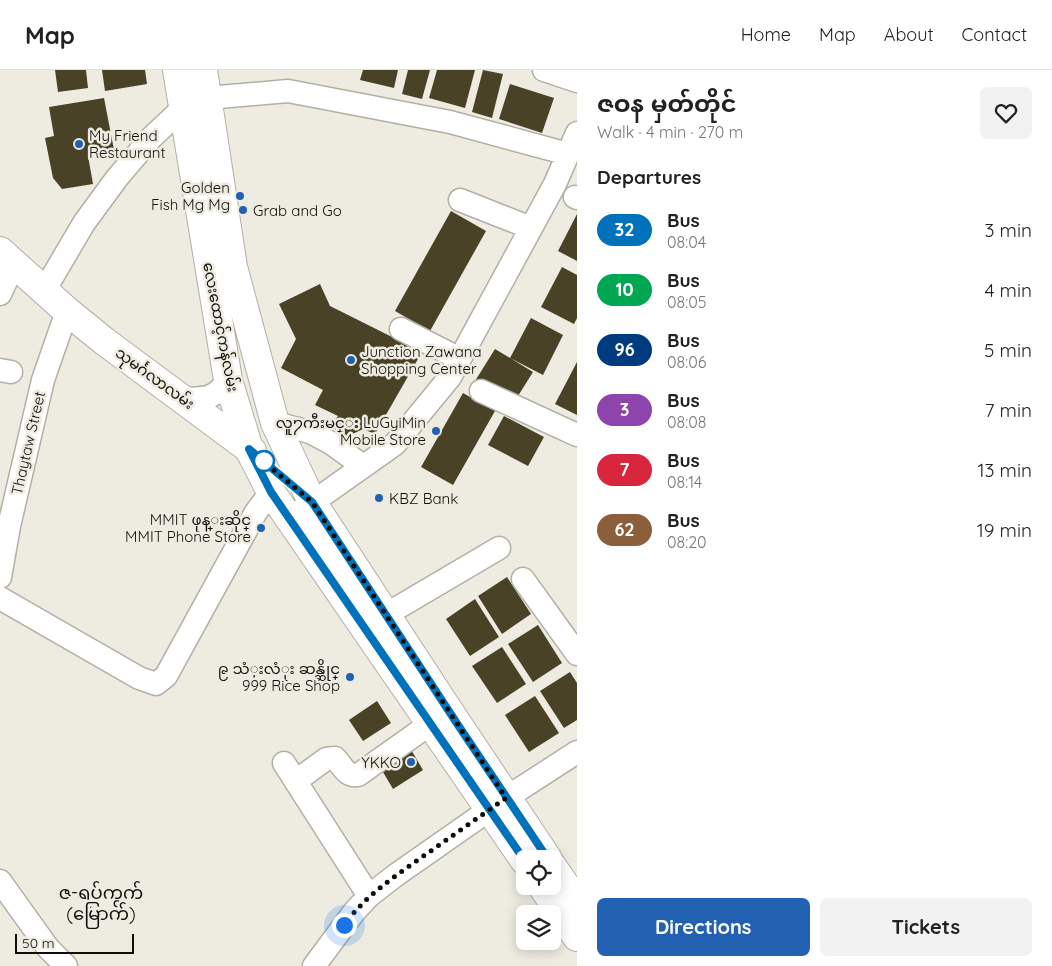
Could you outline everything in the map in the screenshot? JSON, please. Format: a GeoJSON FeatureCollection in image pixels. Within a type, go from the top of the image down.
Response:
{"type":"FeatureCollection","features":[{"type":"Feature","properties":{"kind":"main road","name":"လေးထောင့်ကန်လမ်း"},"geometry":{"type":"LineString","coordinates":[[178,70],[195,103],[233,267],[275,423],[312,502],[387,614],[439,717]]}},
{"type":"Feature","properties":{"kind":"main road","name":"လေးထောင့်ကန်လမ်း"},"geometry":{"type":"LineString","coordinates":[[203,70],[195,103],[228,380],[249,449],[271,492],[290,519],[439,717],[498,804],[540,850]]}},
{"type":"Feature","properties":{"kind":"main road","name":"သုမင်္ဂလာလမ်း"},"geometry":{"type":"LineString","coordinates":[[7,257],[67,311],[104,341],[249,449],[312,502]]}},
{"type":"Feature","properties":{"kind":"main road","name":"လေးထောင့်ကန်လမ်း"},"geometry":{"type":"LineString","coordinates":[[498,804],[520,850]]}},
{"type":"Feature","properties":{"kind":"main road"},"geometry":{"type":"LineString","coordinates":[[561,879],[577,902]]}},
{"type":"Feature","properties":{"kind":"main road"},"geometry":{"type":"LineString","coordinates":[[548,895],[577,937]]}},
{"type":"Feature","properties":{"kind":"street"},"geometry":{"type":"LineString","coordinates":[[544,70],[577,81]]}},
{"type":"Feature","properties":{"kind":"street"},"geometry":{"type":"LineString","coordinates":[[44,291],[84,223],[117,178],[152,138],[195,103],[288,90],[450,122],[568,154]]}},
{"type":"Feature","properties":{"kind":"street"},"geometry":{"type":"LineString","coordinates":[[290,519],[395,444],[450,377],[555,184],[577,133]]}},
{"type":"Feature","properties":{"kind":"street"},"geometry":{"type":"LineString","coordinates":[[460,200],[531,228]]}},
{"type":"Feature","properties":{"kind":"street"},"geometry":{"type":"LineString","coordinates":[[0,294],[7,257]]}},
{"type":"Feature","properties":{"kind":"street","name":"Thaytaw Street"},"geometry":{"type":"LineString","coordinates":[[0,577],[8,526],[43,380],[67,311]]}},
{"type":"Feature","properties":{"kind":"street"},"geometry":{"type":"LineString","coordinates":[[401,329],[460,359]]}},
{"type":"Feature","properties":{"kind":"street"},"geometry":{"type":"LineString","coordinates":[[183,399],[214,396],[228,380]]}},
{"type":"Feature","properties":{"kind":"street"},"geometry":{"type":"LineString","coordinates":[[481,391],[577,435]]}},
{"type":"Feature","properties":{"kind":"street"},"geometry":{"type":"LineString","coordinates":[[210,420],[227,422],[240,420],[258,411],[268,395]]}},
{"type":"Feature","properties":{"kind":"street"},"geometry":{"type":"LineString","coordinates":[[275,423],[310,432],[331,443],[363,466]]}},
{"type":"Feature","properties":{"kind":"street"},"geometry":{"type":"LineString","coordinates":[[0,598],[139,678],[156,684],[166,676],[256,512],[271,492]]}},
{"type":"Feature","properties":{"kind":"street"},"geometry":{"type":"LineString","coordinates":[[387,614],[499,548]]}},
{"type":"Feature","properties":{"kind":"street"},"geometry":{"type":"LineString","coordinates":[[523,578],[577,654]]}},
{"type":"Feature","properties":{"kind":"street"},"geometry":{"type":"LineString","coordinates":[[369,896],[290,772],[326,759],[335,758],[347,773],[352,776],[358,775],[439,717]]}},
{"type":"Feature","properties":{"kind":"street"},"geometry":{"type":"LineString","coordinates":[[314,966],[354,912],[369,896],[498,804],[577,752]]}},
{"type":"Feature","properties":{"kind":"street"},"geometry":{"type":"LineString","coordinates":[[0,881],[7,905],[66,966]]}},
{"type":"Feature","properties":{"kind":"building"},"geometry":{"type":"Polygon","coordinates":[[[55,70],[86,70],[88,88],[58,92],[55,70]]]}},
{"type":"Feature","properties":{"kind":"building"},"geometry":{"type":"Polygon","coordinates":[[[102,70],[145,70],[147,84],[105,91],[102,70]]]}},
{"type":"Feature","properties":{"kind":"building"},"geometry":{"type":"Polygon","coordinates":[[[363,70],[398,70],[394,88],[360,80],[363,70]]]}},
{"type":"Feature","properties":{"kind":"building"},"geometry":{"type":"Polygon","coordinates":[[[408,70],[430,70],[422,99],[402,94],[408,70]]]}},
{"type":"Feature","properties":{"kind":"building"},"geometry":{"type":"Polygon","coordinates":[[[437,70],[475,70],[465,108],[429,98],[437,70]]]}},
{"type":"Feature","properties":{"kind":"building"},"geometry":{"type":"Polygon","coordinates":[[[483,70],[503,74],[492,118],[472,112],[483,70]]]}},
{"type":"Feature","properties":{"kind":"building"},"geometry":{"type":"Polygon","coordinates":[[[510,84],[554,98],[542,133],[499,119],[510,84]]]}},
{"type":"Feature","properties":{"kind":"building","name":"My Friend Restaurant"},"geometry":{"type":"Polygon","coordinates":[[[104,98],[114,150],[88,156],[93,184],[62,189],[53,178],[45,138],[54,136],[49,107],[104,98]]]}},
{"type":"Feature","properties":{"kind":"building"},"geometry":{"type":"Polygon","coordinates":[[[451,211],[486,231],[430,331],[395,311],[451,211]]]}},
{"type":"Feature","properties":{"kind":"building"},"geometry":{"type":"Polygon","coordinates":[[[577,214],[577,261],[558,251],[577,214]]]}},
{"type":"Feature","properties":{"kind":"building"},"geometry":{"type":"Polygon","coordinates":[[[562,267],[577,275],[577,318],[574,324],[541,307],[562,267]]]}},
{"type":"Feature","properties":{"kind":"building","name":"Junction Zawana Shopping Center"},"geometry":{"type":"Polygon","coordinates":[[[320,284],[330,306],[422,352],[375,434],[363,429],[344,438],[331,425],[338,416],[315,405],[323,390],[281,368],[296,339],[279,304],[320,284]]]}},
{"type":"Feature","properties":{"kind":"building"},"geometry":{"type":"Polygon","coordinates":[[[531,318],[563,335],[543,375],[510,358],[531,318]]]}},
{"type":"Feature","properties":{"kind":"building"},"geometry":{"type":"Polygon","coordinates":[[[495,349],[533,372],[513,404],[475,381],[495,349]]]}},
{"type":"Feature","properties":{"kind":"building"},"geometry":{"type":"Polygon","coordinates":[[[577,362],[577,415],[555,404],[577,362]]]}},
{"type":"Feature","properties":{"kind":"building"},"geometry":{"type":"Polygon","coordinates":[[[463,393],[495,411],[453,485],[421,467],[463,393]]]}},
{"type":"Feature","properties":{"kind":"building"},"geometry":{"type":"Polygon","coordinates":[[[504,416],[544,437],[528,466],[488,445],[504,416]]]}},
{"type":"Feature","properties":{"kind":"building"},"geometry":{"type":"Polygon","coordinates":[[[507,577],[531,614],[502,634],[478,596],[507,577]]]}},
{"type":"Feature","properties":{"kind":"building"},"geometry":{"type":"Polygon","coordinates":[[[475,599],[499,637],[470,656],[446,619],[475,599]]]}},
{"type":"Feature","properties":{"kind":"building"},"geometry":{"type":"Polygon","coordinates":[[[538,625],[562,663],[533,682],[508,644],[538,625]]]}},
{"type":"Feature","properties":{"kind":"building"},"geometry":{"type":"Polygon","coordinates":[[[502,647],[526,684],[497,703],[472,666],[502,647]]]}},
{"type":"Feature","properties":{"kind":"building"},"geometry":{"type":"Polygon","coordinates":[[[570,672],[577,683],[577,720],[564,728],[540,691],[570,672]]]}},
{"type":"Feature","properties":{"kind":"building"},"geometry":{"type":"Polygon","coordinates":[[[535,696],[559,733],[529,752],[505,715],[535,696]]]}},
{"type":"Feature","properties":{"kind":"building"},"geometry":{"type":"Polygon","coordinates":[[[377,701],[391,723],[363,741],[349,720],[377,701]]]}},
{"type":"Feature","properties":{"kind":"building"},"geometry":{"type":"Polygon","coordinates":[[[410,748],[423,770],[393,789],[380,767],[410,748]]]}},
{"type":"Feature","properties":{"kind":"bus line","name":"32"},"geometry":{"type":"LineString","coordinates":[[517,850],[271,492],[249,449],[312,502],[542,850]]}},
{"type":"Feature","properties":{"kind":"place","name":"My Friend Restaurant"},"geometry":{"type":"Point","coordinates":[79,144]}},
{"type":"Feature","properties":{"kind":"place","name":"Golden Fish Mg Mg"},"geometry":{"type":"Point","coordinates":[240,196]}},
{"type":"Feature","properties":{"kind":"place","name":"Grab and Go"},"geometry":{"type":"Point","coordinates":[243,210]}},
{"type":"Feature","properties":{"kind":"place","name":"Junction Zawana Shopping Center"},"geometry":{"type":"Point","coordinates":[351,360]}},
{"type":"Feature","properties":{"kind":"place","name":"လူ႒ကီးမင္း LuGyiMin Mobile Store"},"geometry":{"type":"Point","coordinates":[436,431]}},
{"type":"Feature","properties":{"kind":"place","name":"KBZ Bank"},"geometry":{"type":"Point","coordinates":[379,498]}},
{"type":"Feature","properties":{"kind":"place","name":"MMIT ဖုန္းဆိုင္ MMIT Phone Store"},"geometry":{"type":"Point","coordinates":[261,528]}},
{"type":"Feature","properties":{"kind":"place","name":"၉ သံုးလံုး ဆန္ဆိုင္ 999 Rice Shop"},"geometry":{"type":"Point","coordinates":[350,677]}},
{"type":"Feature","properties":{"kind":"place","name":"YKKO"},"geometry":{"type":"Point","coordinates":[411,762]}},
{"type":"Feature","properties":{"kind":"district","name":"ဇ-ရပ်ကွက် (မြောက်)"},"geometry":{"type":"Point","coordinates":[101,902]}},
{"type":"Feature","properties":{"kind":"route"},"geometry":{"type":"LineString","coordinates":[[264,461],[262,460],[312,502],[506,798],[369,896],[344,925]]}}]}
